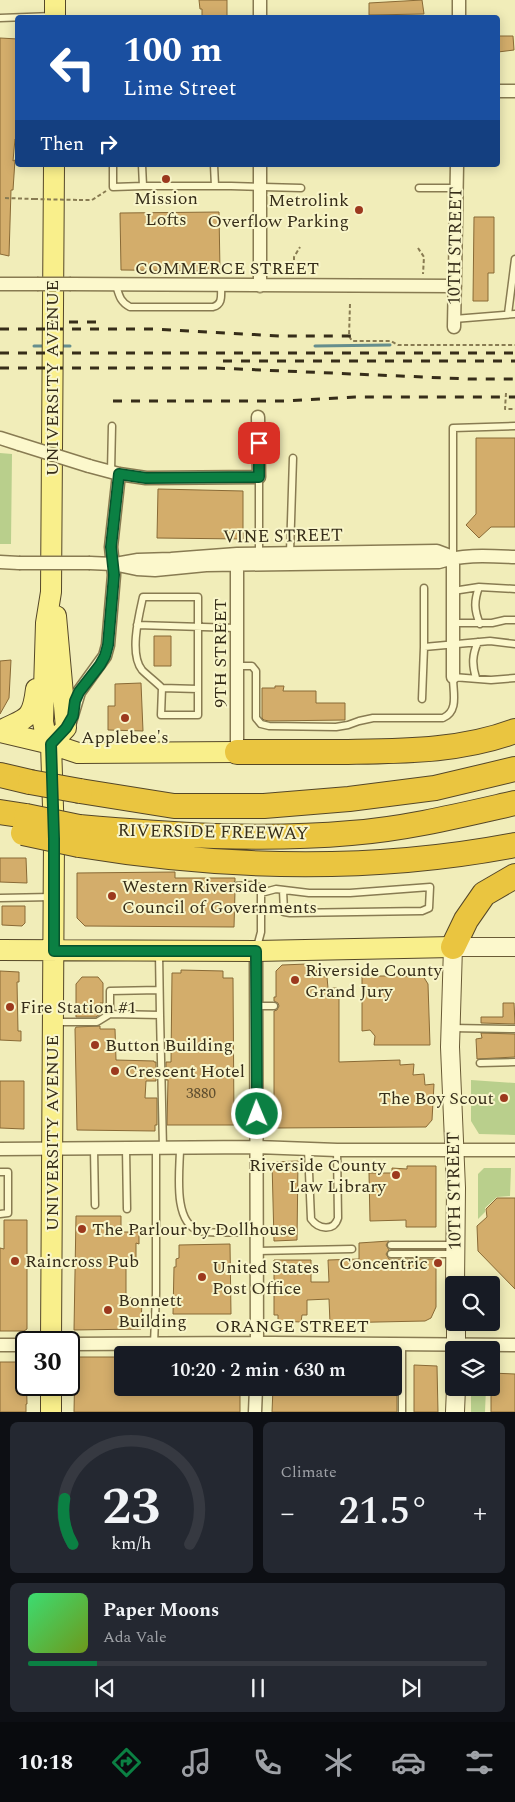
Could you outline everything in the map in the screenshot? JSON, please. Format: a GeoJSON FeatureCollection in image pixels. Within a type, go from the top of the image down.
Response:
{"type":"FeatureCollection","features":[{"type":"Feature","properties":{"kind":"highway"},"geometry":{"type":"LineString","coordinates":[[237,752],[417,750],[462,746],[515,731]]}},
{"type":"Feature","properties":{"kind":"highway","name":"RIVERSIDE FREEWAY"},"geometry":{"type":"LineString","coordinates":[[0,775],[80,791],[174,806],[264,806],[349,799],[425,789],[511,769]]}},
{"type":"Feature","properties":{"kind":"highway","name":"RIVERSIDE FREEWAY"},"geometry":{"type":"LineString","coordinates":[[79,836],[263,837],[352,833],[445,819],[515,804]]}},
{"type":"Feature","properties":{"kind":"highway"},"geometry":{"type":"LineString","coordinates":[[0,812],[24,824],[79,836],[123,852],[180,858],[301,866],[377,864],[480,852],[515,845]]}},
{"type":"Feature","properties":{"kind":"highway"},"geometry":{"type":"LineString","coordinates":[[0,828],[24,824]]}},
{"type":"Feature","properties":{"kind":"highway"},"geometry":{"type":"LineString","coordinates":[[453,947],[466,920],[484,894],[515,876]]}},
{"type":"Feature","properties":{"kind":"main road","name":"UNIVERSITY AVENUE"},"geometry":{"type":"LineString","coordinates":[[51,1331],[54,839],[51,744],[45,732],[43,722],[46,623],[51,592],[54,167]]}},
{"type":"Feature","properties":{"kind":"main road","name":"UNIVERSITY AVENUE"},"geometry":{"type":"LineString","coordinates":[[51,592],[58,622],[66,728]]}},
{"type":"Feature","properties":{"kind":"main road"},"geometry":{"type":"LineString","coordinates":[[0,731],[25,719],[31,712],[34,705],[38,675],[44,667]]}},
{"type":"Feature","properties":{"kind":"main road"},"geometry":{"type":"LineString","coordinates":[[51,744],[66,728]]}},
{"type":"Feature","properties":{"kind":"main road"},"geometry":{"type":"LineString","coordinates":[[0,731],[78,753],[237,752]]}},
{"type":"Feature","properties":{"kind":"main road"},"geometry":{"type":"LineString","coordinates":[[0,950],[256,951],[453,947]]}},
{"type":"Feature","properties":{"kind":"main road"},"geometry":{"type":"LineString","coordinates":[[51,1396],[51,1412]]}},
{"type":"Feature","properties":{"kind":"street"},"geometry":{"type":"LineString","coordinates":[[260,0],[260,15]]}},
{"type":"Feature","properties":{"kind":"street"},"geometry":{"type":"LineString","coordinates":[[459,0],[459,15]]}},
{"type":"Feature","properties":{"kind":"street"},"geometry":{"type":"LineString","coordinates":[[500,91],[515,91]]}},
{"type":"Feature","properties":{"kind":"street"},"geometry":{"type":"LineString","coordinates":[[260,167],[260,286]]}},
{"type":"Feature","properties":{"kind":"street","name":"10TH STREET"},"geometry":{"type":"LineString","coordinates":[[454,323],[457,167]]}},
{"type":"Feature","properties":{"kind":"street","name":"COMMERCE STREET"},"geometry":{"type":"LineString","coordinates":[[0,284],[455,286]]}},
{"type":"Feature","properties":{"kind":"street"},"geometry":{"type":"LineString","coordinates":[[0,438],[89,466],[146,478],[259,477],[258,417]]}},
{"type":"Feature","properties":{"kind":"street"},"geometry":{"type":"LineString","coordinates":[[66,728],[73,716],[75,701],[79,692],[100,665],[106,651],[113,593],[111,547],[115,473]]}},
{"type":"Feature","properties":{"kind":"street","name":"VINE STREET"},"geometry":{"type":"LineString","coordinates":[[237,560],[259,553],[436,551],[453,557],[515,557]]}},
{"type":"Feature","properties":{"kind":"street"},"geometry":{"type":"LineString","coordinates":[[453,557],[453,678]]}},
{"type":"Feature","properties":{"kind":"street","name":"VINE STREET"},"geometry":{"type":"LineString","coordinates":[[0,562],[113,564],[138,560],[171,559],[439,562],[453,557]]}},
{"type":"Feature","properties":{"kind":"street","name":"9TH STREET"},"geometry":{"type":"LineString","coordinates":[[237,560],[237,752]]}},
{"type":"Feature","properties":{"kind":"street"},"geometry":{"type":"LineString","coordinates":[[453,947],[515,947]]}},
{"type":"Feature","properties":{"kind":"street","name":"10TH STREET"},"geometry":{"type":"LineString","coordinates":[[453,947],[450,1028],[453,1150],[456,1188],[455,1276]]}},
{"type":"Feature","properties":{"kind":"street"},"geometry":{"type":"LineString","coordinates":[[256,951],[258,1147],[257,1346]]}},
{"type":"Feature","properties":{"kind":"street"},"geometry":{"type":"LineString","coordinates":[[0,1149],[258,1147],[337,1150],[515,1150]]}},
{"type":"Feature","properties":{"kind":"street","name":"ORANGE STREET"},"geometry":{"type":"LineString","coordinates":[[80,1344],[195,1346]]}},
{"type":"Feature","properties":{"kind":"street","name":"ORANGE STREET"},"geometry":{"type":"LineString","coordinates":[[344,1346],[402,1344],[445,1347]]}},
{"type":"Feature","properties":{"kind":"street"},"geometry":{"type":"LineString","coordinates":[[0,1345],[15,1345]]}},
{"type":"Feature","properties":{"kind":"street","name":"ORANGE STREET"},"geometry":{"type":"LineString","coordinates":[[500,1346],[515,1345]]}},
{"type":"Feature","properties":{"kind":"street"},"geometry":{"type":"LineString","coordinates":[[255,1412],[256,1396]]}},
{"type":"Feature","properties":{"kind":"street"},"geometry":{"type":"LineString","coordinates":[[455,1412],[456,1396]]}},
{"type":"Feature","properties":{"kind":"lane"},"geometry":{"type":"LineString","coordinates":[[24,15],[55,11]]}},
{"type":"Feature","properties":{"kind":"lane"},"geometry":{"type":"LineString","coordinates":[[0,18],[15,16]]}},
{"type":"Feature","properties":{"kind":"lane"},"geometry":{"type":"LineString","coordinates":[[113,167],[113,187],[215,186],[301,188]]}},
{"type":"Feature","properties":{"kind":"lane"},"geometry":{"type":"LineString","coordinates":[[142,167],[143,186]]}},
{"type":"Feature","properties":{"kind":"lane"},"geometry":{"type":"LineString","coordinates":[[214,167],[215,186]]}},
{"type":"Feature","properties":{"kind":"lane"},"geometry":{"type":"LineString","coordinates":[[419,188],[456,188]]}},
{"type":"Feature","properties":{"kind":"lane"},"geometry":{"type":"LineString","coordinates":[[454,323],[512,314],[515,258]]}},
{"type":"Feature","properties":{"kind":"lane"},"geometry":{"type":"LineString","coordinates":[[116,285],[119,298],[123,304],[130,307],[213,307],[221,302],[221,286]]}},
{"type":"Feature","properties":{"kind":"lane"},"geometry":{"type":"LineString","coordinates":[[112,426],[115,473]]}},
{"type":"Feature","properties":{"kind":"lane"},"geometry":{"type":"LineString","coordinates":[[453,557],[453,428],[515,426]]}},
{"type":"Feature","properties":{"kind":"lane"},"geometry":{"type":"LineString","coordinates":[[290,553],[293,458]]}},
{"type":"Feature","properties":{"kind":"lane"},"geometry":{"type":"LineString","coordinates":[[259,477],[259,553]]}},
{"type":"Feature","properties":{"kind":"lane"},"geometry":{"type":"LineString","coordinates":[[453,591],[479,587],[515,589]]}},
{"type":"Feature","properties":{"kind":"lane"},"geometry":{"type":"LineString","coordinates":[[479,587],[474,606],[480,624]]}},
{"type":"Feature","properties":{"kind":"lane"},"geometry":{"type":"LineString","coordinates":[[422,699],[424,588]]}},
{"type":"Feature","properties":{"kind":"lane"},"geometry":{"type":"LineString","coordinates":[[162,688],[161,715],[198,715],[198,689],[198,627],[198,597],[143,596],[136,625],[136,659],[141,669],[162,688],[198,689]]}},
{"type":"Feature","properties":{"kind":"lane"},"geometry":{"type":"LineString","coordinates":[[453,623],[480,624],[515,620]]}},
{"type":"Feature","properties":{"kind":"lane"},"geometry":{"type":"LineString","coordinates":[[136,625],[236,628]]}},
{"type":"Feature","properties":{"kind":"lane"},"geometry":{"type":"LineString","coordinates":[[424,648],[478,642],[515,644]]}},
{"type":"Feature","properties":{"kind":"lane"},"geometry":{"type":"LineString","coordinates":[[476,678],[472,661],[478,642]]}},
{"type":"Feature","properties":{"kind":"lane"},"geometry":{"type":"LineString","coordinates":[[237,666],[252,666],[256,671],[256,718],[261,724],[269,726],[336,727],[373,718],[443,718],[450,715],[454,710],[453,678],[491,680],[515,678]]}},
{"type":"Feature","properties":{"kind":"lane"},"geometry":{"type":"LineString","coordinates":[[235,886],[252,885],[259,887],[261,893],[261,932],[256,951]]}},
{"type":"Feature","properties":{"kind":"lane"},"geometry":{"type":"LineString","coordinates":[[261,893],[276,889],[309,893],[350,893],[430,887],[430,908],[422,911],[290,913],[284,912],[283,890]]}},
{"type":"Feature","properties":{"kind":"lane"},"geometry":{"type":"LineString","coordinates":[[0,898],[53,897]]}},
{"type":"Feature","properties":{"kind":"lane"},"geometry":{"type":"LineString","coordinates":[[154,1344],[160,1148],[159,951]]}},
{"type":"Feature","properties":{"kind":"lane"},"geometry":{"type":"LineString","coordinates":[[110,1014],[110,991],[159,990]]}},
{"type":"Feature","properties":{"kind":"lane"},"geometry":{"type":"LineString","coordinates":[[256,1006],[274,1006]]}},
{"type":"Feature","properties":{"kind":"lane"},"geometry":{"type":"LineString","coordinates":[[53,1022],[97,1022],[110,1014],[160,1015]]}},
{"type":"Feature","properties":{"kind":"lane"},"geometry":{"type":"LineString","coordinates":[[450,1028],[515,1029]]}},
{"type":"Feature","properties":{"kind":"lane"},"geometry":{"type":"LineString","coordinates":[[480,1063],[515,1062]]}},
{"type":"Feature","properties":{"kind":"lane"},"geometry":{"type":"LineString","coordinates":[[126,1148],[127,1209]]}},
{"type":"Feature","properties":{"kind":"lane"},"geometry":{"type":"LineString","coordinates":[[180,1148],[181,1209],[189,1223],[200,1231],[257,1232]]}},
{"type":"Feature","properties":{"kind":"lane"},"geometry":{"type":"LineString","coordinates":[[94,1149],[95,1205]]}},
{"type":"Feature","properties":{"kind":"lane"},"geometry":{"type":"LineString","coordinates":[[308,1149],[311,1219],[318,1226],[325,1228],[337,1223],[338,1218],[337,1150]]}},
{"type":"Feature","properties":{"kind":"lane"},"geometry":{"type":"LineString","coordinates":[[0,1172],[8,1172],[8,1213],[0,1214]]}},
{"type":"Feature","properties":{"kind":"lane"},"geometry":{"type":"LineString","coordinates":[[391,1245],[455,1250]]}},
{"type":"Feature","properties":{"kind":"lane"},"geometry":{"type":"LineString","coordinates":[[257,1251],[352,1249]]}},
{"type":"Feature","properties":{"kind":"lane"},"geometry":{"type":"LineString","coordinates":[[391,1254],[455,1250]]}},
{"type":"Feature","properties":{"kind":"lane"},"geometry":{"type":"LineString","coordinates":[[402,1344],[402,1412]]}},
{"type":"Feature","properties":{"kind":"path"},"geometry":{"type":"LineString","coordinates":[[5,198],[94,199],[113,187]]}},
{"type":"Feature","properties":{"kind":"path"},"geometry":{"type":"LineString","coordinates":[[294,273],[294,257],[300,247]]}},
{"type":"Feature","properties":{"kind":"path"},"geometry":{"type":"LineString","coordinates":[[418,248],[424,257],[423,275]]}},
{"type":"Feature","properties":{"kind":"path"},"geometry":{"type":"LineString","coordinates":[[350,304],[350,336],[352,341],[392,341],[398,345],[515,345]]}},
{"type":"Feature","properties":{"kind":"path"},"geometry":{"type":"LineString","coordinates":[[506,393],[505,409],[515,409]]}},
{"type":"Feature","properties":{"kind":"green space"},"geometry":{"type":"Polygon","coordinates":[[[0,453],[12,454],[11,544],[0,544],[0,453]]]}},
{"type":"Feature","properties":{"kind":"green space"},"geometry":{"type":"Polygon","coordinates":[[[471,1080],[515,1083],[515,1135],[479,1134],[471,1121],[471,1080]]]}},
{"type":"Feature","properties":{"kind":"green space"},"geometry":{"type":"Polygon","coordinates":[[[484,1168],[511,1168],[510,1196],[497,1197],[485,1208],[485,1212],[478,1219],[478,1174],[484,1168]]]}},
{"type":"Feature","properties":{"kind":"green space"},"geometry":{"type":"Polygon","coordinates":[[[471,1396],[486,1396],[485,1412],[471,1412],[471,1396]]]}},
{"type":"Feature","properties":{"kind":"building"},"geometry":{"type":"Polygon","coordinates":[[[199,0],[227,0],[227,15],[202,15],[202,9],[200,9],[199,0]]]}},
{"type":"Feature","properties":{"kind":"building"},"geometry":{"type":"Polygon","coordinates":[[[422,0],[424,14],[369,15],[369,3],[422,0]]]}},
{"type":"Feature","properties":{"kind":"building"},"geometry":{"type":"Polygon","coordinates":[[[500,36],[513,36],[514,50],[500,52],[500,36]]]}},
{"type":"Feature","properties":{"kind":"building"},"geometry":{"type":"Polygon","coordinates":[[[0,38],[15,39],[15,139],[13,161],[15,160],[13,190],[11,190],[9,256],[0,254],[0,38]]]}},
{"type":"Feature","properties":{"kind":"building"},"geometry":{"type":"Polygon","coordinates":[[[219,212],[220,271],[121,270],[120,213],[219,212]]]}},
{"type":"Feature","properties":{"kind":"building"},"geometry":{"type":"Polygon","coordinates":[[[474,217],[494,217],[494,273],[488,273],[488,301],[473,301],[474,217]]]}},
{"type":"Feature","properties":{"kind":"building"},"geometry":{"type":"Polygon","coordinates":[[[476,438],[515,438],[515,527],[491,527],[479,538],[466,525],[476,514],[476,438]]]}},
{"type":"Feature","properties":{"kind":"building"},"geometry":{"type":"Polygon","coordinates":[[[158,489],[243,491],[243,539],[157,538],[158,489]]]}},
{"type":"Feature","properties":{"kind":"building"},"geometry":{"type":"Polygon","coordinates":[[[154,636],[171,636],[171,666],[154,666],[154,636]]]}},
{"type":"Feature","properties":{"kind":"building"},"geometry":{"type":"Polygon","coordinates":[[[11,660],[9,698],[0,714],[0,661],[11,660]]]}},
{"type":"Feature","properties":{"kind":"building","name":"Applebee's"},"geometry":{"type":"Polygon","coordinates":[[[141,683],[143,731],[108,730],[108,706],[115,706],[115,684],[141,683]]]}},
{"type":"Feature","properties":{"kind":"building"},"geometry":{"type":"Polygon","coordinates":[[[275,686],[284,686],[283,691],[316,691],[316,703],[345,703],[345,720],[264,720],[262,718],[262,688],[275,688],[275,686]]]}},
{"type":"Feature","properties":{"kind":"building"},"geometry":{"type":"Polygon","coordinates":[[[0,858],[26,858],[27,883],[0,882],[0,858]]]}},
{"type":"Feature","properties":{"kind":"building"},"geometry":{"type":"Polygon","coordinates":[[[175,872],[175,878],[235,878],[235,881],[230,886],[235,891],[234,927],[85,926],[77,918],[77,873],[175,872]]]}},
{"type":"Feature","properties":{"kind":"building"},"geometry":{"type":"Polygon","coordinates":[[[2,906],[25,906],[25,923],[22,926],[2,925],[2,906]]]}},
{"type":"Feature","properties":{"kind":"building"},"geometry":{"type":"Polygon","coordinates":[[[307,964],[316,967],[317,976],[327,977],[328,988],[337,988],[339,997],[339,1062],[400,1060],[400,1065],[414,1064],[413,1075],[424,1074],[425,1085],[434,1084],[432,1120],[426,1127],[274,1128],[274,1011],[279,1006],[274,1001],[274,997],[276,997],[276,971],[282,965],[307,964]]]}},
{"type":"Feature","properties":{"kind":"building"},"geometry":{"type":"Polygon","coordinates":[[[181,970],[223,971],[223,978],[233,978],[234,1125],[167,1125],[168,1080],[166,1080],[166,1062],[171,1062],[172,973],[181,973],[181,970]]]}},
{"type":"Feature","properties":{"kind":"building","name":"Fire Station #1"},"geometry":{"type":"Polygon","coordinates":[[[0,971],[19,972],[19,982],[17,982],[18,1031],[21,1031],[21,1041],[0,1040],[0,971]]]}},
{"type":"Feature","properties":{"kind":"building"},"geometry":{"type":"Polygon","coordinates":[[[362,976],[423,976],[428,984],[430,1045],[374,1045],[375,1036],[370,1030],[362,1031],[362,976]]]}},
{"type":"Feature","properties":{"kind":"building"},"geometry":{"type":"Polygon","coordinates":[[[82,977],[98,977],[103,983],[103,1003],[100,1003],[100,1014],[96,1017],[76,1017],[76,984],[82,977]]]}},
{"type":"Feature","properties":{"kind":"building"},"geometry":{"type":"Polygon","coordinates":[[[503,1003],[514,1003],[515,1024],[481,1023],[481,1017],[503,1017],[503,1003]]]}},
{"type":"Feature","properties":{"kind":"building"},"geometry":{"type":"Polygon","coordinates":[[[100,1026],[100,1029],[115,1029],[116,1060],[156,1062],[156,1081],[146,1081],[145,1098],[157,1098],[157,1125],[155,1125],[155,1131],[77,1130],[75,1029],[76,1027],[100,1026]]]}},
{"type":"Feature","properties":{"kind":"building"},"geometry":{"type":"Polygon","coordinates":[[[481,1033],[515,1034],[515,1057],[477,1059],[476,1039],[482,1038],[481,1033]]]}},
{"type":"Feature","properties":{"kind":"building"},"geometry":{"type":"Polygon","coordinates":[[[0,1081],[24,1081],[24,1129],[0,1128],[0,1081]]]}},
{"type":"Feature","properties":{"kind":"building"},"geometry":{"type":"Polygon","coordinates":[[[298,1161],[297,1240],[274,1241],[272,1162],[298,1161]]]}},
{"type":"Feature","properties":{"kind":"building"},"geometry":{"type":"Polygon","coordinates":[[[407,1166],[436,1166],[436,1227],[406,1227],[406,1220],[370,1221],[369,1173],[392,1173],[392,1168],[407,1169],[407,1166]]]}},
{"type":"Feature","properties":{"kind":"building"},"geometry":{"type":"Polygon","coordinates":[[[497,1198],[515,1198],[515,1289],[478,1251],[477,1226],[487,1217],[486,1209],[497,1198]]]}},
{"type":"Feature","properties":{"kind":"building"},"geometry":{"type":"Polygon","coordinates":[[[76,1216],[121,1216],[121,1232],[139,1232],[139,1244],[136,1243],[136,1265],[126,1265],[126,1298],[142,1298],[141,1329],[74,1330],[76,1216]]]}},
{"type":"Feature","properties":{"kind":"building"},"geometry":{"type":"Polygon","coordinates":[[[4,1220],[27,1220],[27,1329],[24,1331],[0,1331],[0,1248],[4,1249],[4,1220]]]}},
{"type":"Feature","properties":{"kind":"building"},"geometry":{"type":"Polygon","coordinates":[[[389,1241],[386,1245],[389,1250],[386,1254],[389,1259],[436,1259],[436,1307],[431,1318],[425,1321],[330,1323],[329,1299],[307,1300],[307,1315],[302,1315],[301,1322],[278,1321],[278,1315],[274,1315],[274,1260],[311,1260],[311,1282],[329,1282],[328,1260],[359,1259],[359,1243],[389,1241]]]}},
{"type":"Feature","properties":{"kind":"building","name":"United States Post Office"},"geometry":{"type":"Polygon","coordinates":[[[230,1244],[231,1314],[173,1314],[174,1267],[176,1267],[176,1259],[179,1258],[179,1245],[230,1244]]]}},
{"type":"Feature","properties":{"kind":"building"},"geometry":{"type":"Polygon","coordinates":[[[80,1357],[114,1357],[114,1396],[240,1396],[240,1412],[74,1412],[74,1396],[80,1396],[80,1357]]]}},
{"type":"Feature","properties":{"kind":"building"},"geometry":{"type":"Polygon","coordinates":[[[0,1362],[15,1362],[15,1396],[27,1396],[26,1412],[0,1412],[0,1362]]]}},
{"type":"Feature","properties":{"kind":"building"},"geometry":{"type":"Polygon","coordinates":[[[414,1365],[437,1366],[438,1412],[414,1412],[414,1365]]]}},
{"type":"Feature","properties":{"kind":"building"},"geometry":{"type":"Polygon","coordinates":[[[500,1373],[515,1374],[515,1412],[491,1412],[491,1396],[500,1396],[500,1373]]]}},
{"type":"Feature","properties":{"kind":"building"},"geometry":{"type":"Polygon","coordinates":[[[273,1396],[397,1396],[397,1412],[272,1412],[273,1396]]]}},
{"type":"Feature","properties":{"kind":"waterway"},"geometry":{"type":"LineString","coordinates":[[315,346],[390,345]]}},
{"type":"Feature","properties":{"kind":"waterway"},"geometry":{"type":"LineString","coordinates":[[34,346],[47,346]]}},
{"type":"Feature","properties":{"kind":"waterway"},"geometry":{"type":"LineString","coordinates":[[60,346],[70,346]]}},
{"type":"Feature","properties":{"kind":"railway"},"geometry":{"type":"LineString","coordinates":[[51,322],[96,322]]}},
{"type":"Feature","properties":{"kind":"railway"},"geometry":{"type":"LineString","coordinates":[[0,329],[155,329],[281,336],[359,336]]}},
{"type":"Feature","properties":{"kind":"railway"},"geometry":{"type":"LineString","coordinates":[[0,353],[515,353]]}},
{"type":"Feature","properties":{"kind":"railway"},"geometry":{"type":"LineString","coordinates":[[223,361],[515,361]]}},
{"type":"Feature","properties":{"kind":"railway"},"geometry":{"type":"LineString","coordinates":[[0,368],[215,368],[469,379],[515,379]]}},
{"type":"Feature","properties":{"kind":"railway"},"geometry":{"type":"LineString","coordinates":[[113,401],[284,401],[355,397],[515,397]]}},
{"type":"Feature","properties":{"kind":"place","name":"Mission Lofts"},"geometry":{"type":"Point","coordinates":[166,179]}},
{"type":"Feature","properties":{"kind":"place","name":"Metrolink Overflow Parking"},"geometry":{"type":"Point","coordinates":[359,210]}},
{"type":"Feature","properties":{"kind":"place","name":"Applebee's"},"geometry":{"type":"Point","coordinates":[125,718]}},
{"type":"Feature","properties":{"kind":"place","name":"Western Riverside Council of Governments"},"geometry":{"type":"Point","coordinates":[112,896]}},
{"type":"Feature","properties":{"kind":"place","name":"Riverside County Grand Jury"},"geometry":{"type":"Point","coordinates":[295,980]}},
{"type":"Feature","properties":{"kind":"place","name":"Fire Station #1"},"geometry":{"type":"Point","coordinates":[10,1007]}},
{"type":"Feature","properties":{"kind":"place","name":"Button Building"},"geometry":{"type":"Point","coordinates":[95,1045]}},
{"type":"Feature","properties":{"kind":"place","name":"Crescent Hotel"},"geometry":{"type":"Point","coordinates":[115,1071]}},
{"type":"Feature","properties":{"kind":"place","name":"The Boy Scout"},"geometry":{"type":"Point","coordinates":[504,1098]}},
{"type":"Feature","properties":{"kind":"place","name":"Riverside County Law Library"},"geometry":{"type":"Point","coordinates":[396,1175]}},
{"type":"Feature","properties":{"kind":"place","name":"The Parlour by Dollhouse"},"geometry":{"type":"Point","coordinates":[82,1229]}},
{"type":"Feature","properties":{"kind":"place","name":"Raincross Pub"},"geometry":{"type":"Point","coordinates":[15,1261]}},
{"type":"Feature","properties":{"kind":"place","name":"Concentric"},"geometry":{"type":"Point","coordinates":[438,1263]}},
{"type":"Feature","properties":{"kind":"place","name":"United States Post Office"},"geometry":{"type":"Point","coordinates":[202,1277]}},
{"type":"Feature","properties":{"kind":"place","name":"Bonnett Building"},"geometry":{"type":"Point","coordinates":[108,1310]}},
{"type":"Feature","properties":{"kind":"route"},"geometry":{"type":"LineString","coordinates":[[257,1114],[256,951],[54,951],[54,839],[51,744],[66,728],[73,716],[75,701],[79,692],[100,665],[108,645],[114,575],[111,547],[119,474],[146,478],[259,477],[259,443]]}}]}
